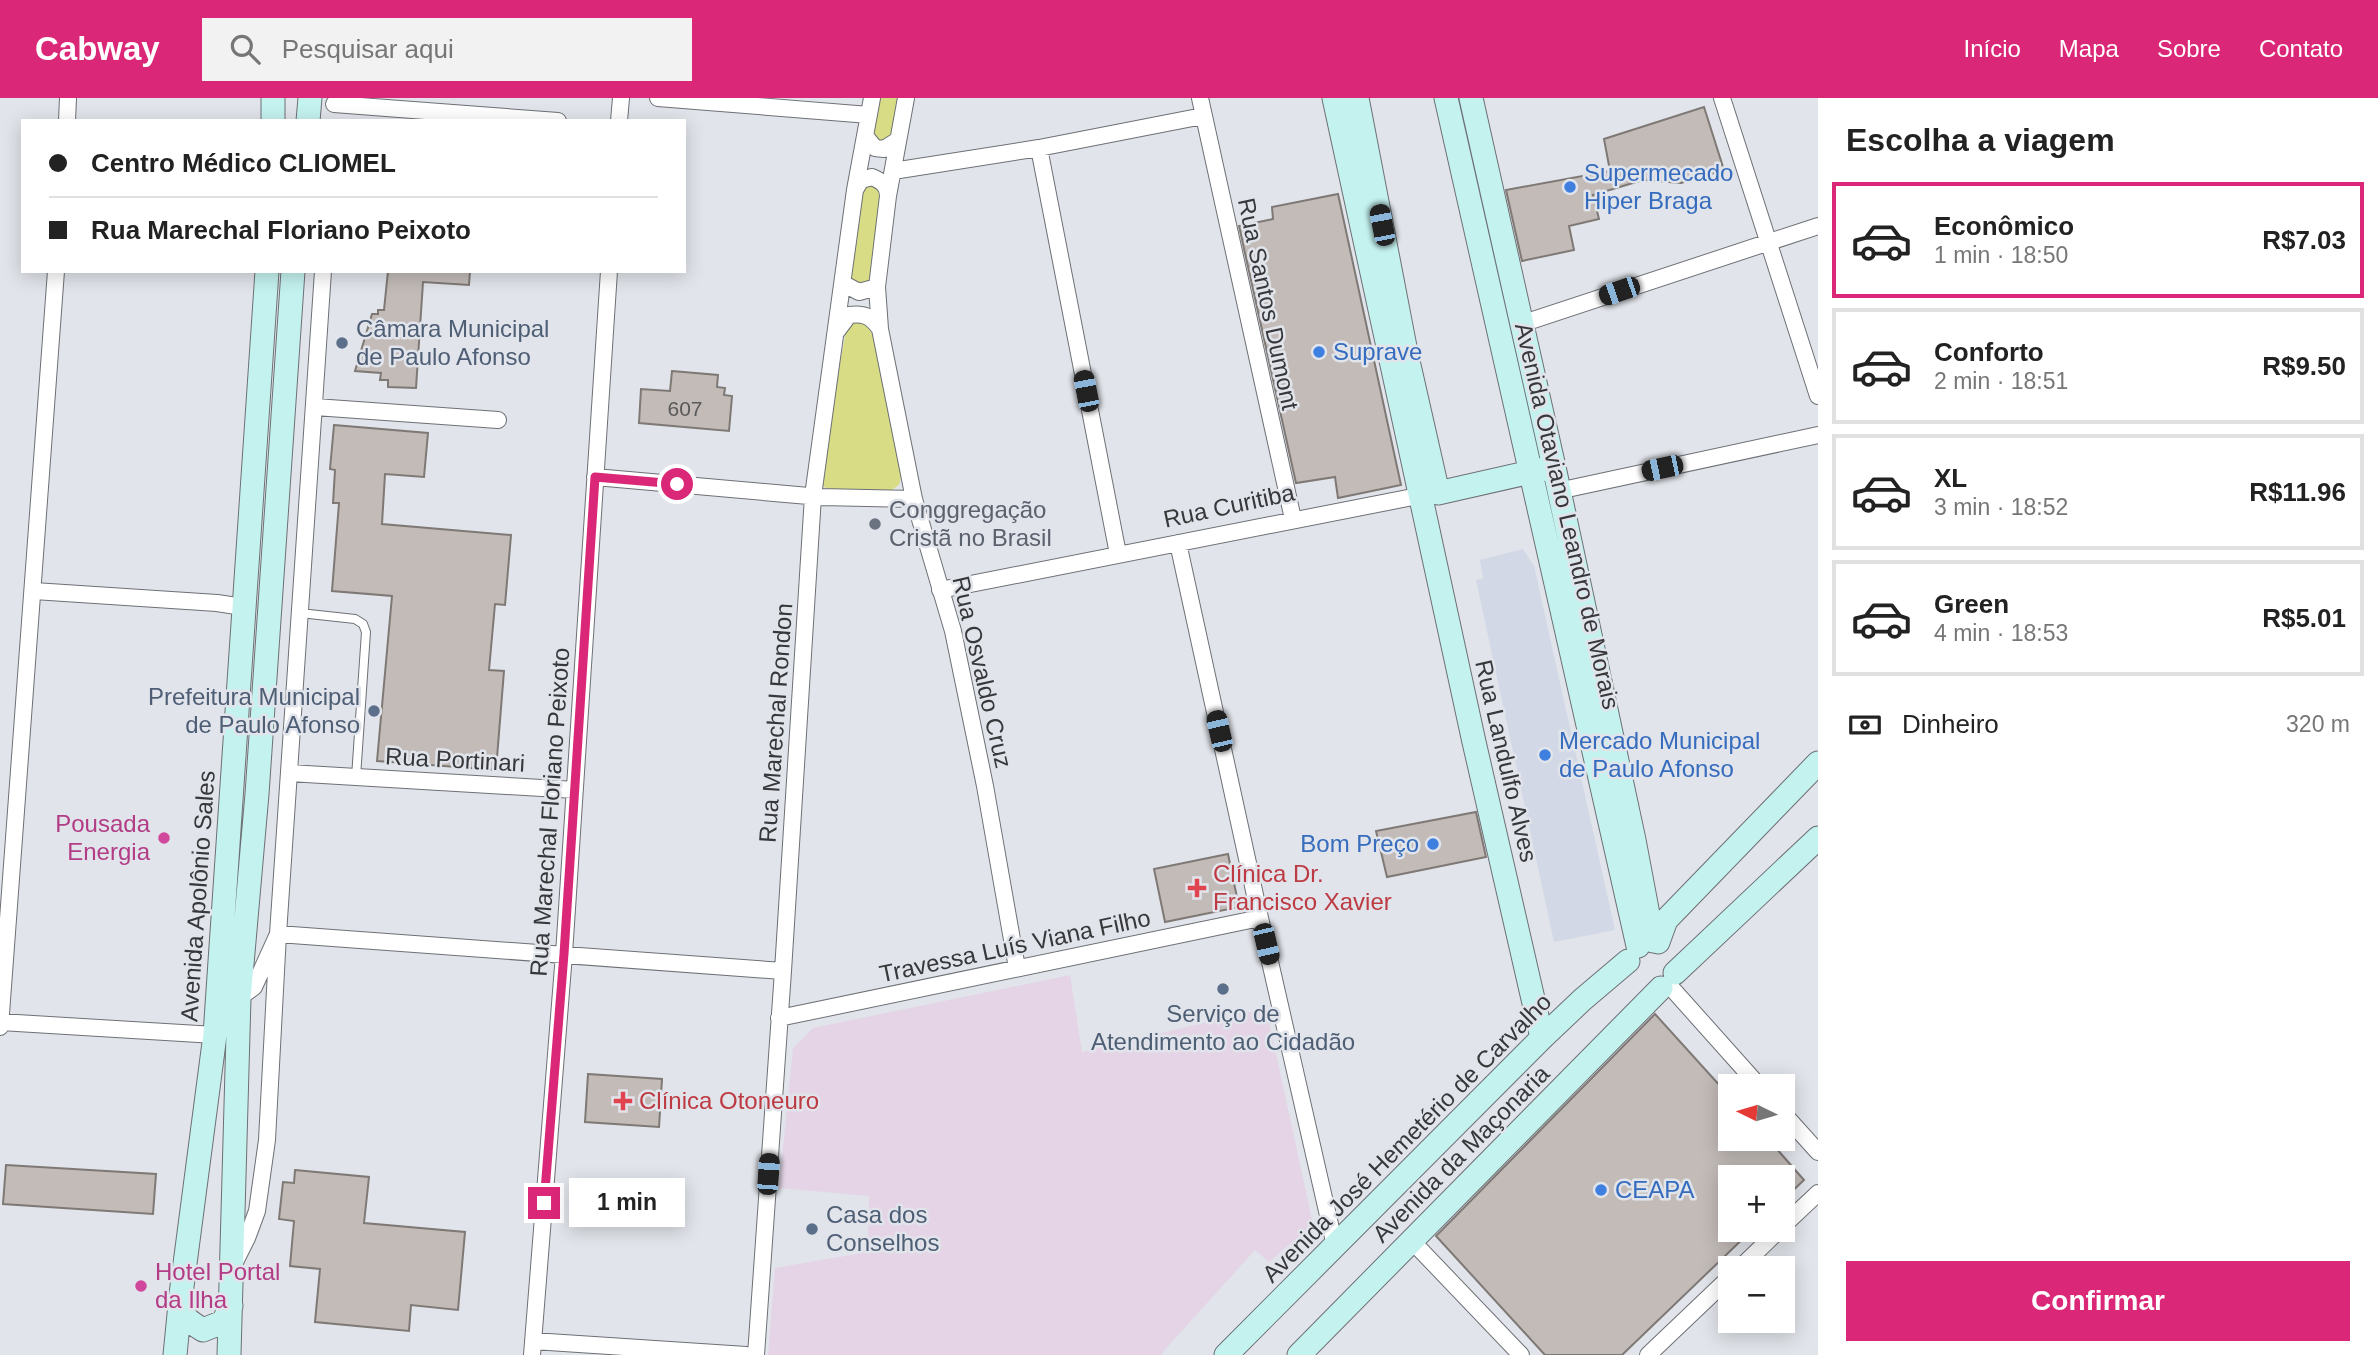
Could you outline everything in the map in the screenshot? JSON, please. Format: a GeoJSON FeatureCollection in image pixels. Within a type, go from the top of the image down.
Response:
{"type":"FeatureCollection","features":[{"type":"Feature","properties":{"kind":"street"},"geometry":{"type":"LineString","coordinates":[[66,119],[68,98]]}},
{"type":"Feature","properties":{"kind":"street"},"geometry":{"type":"LineString","coordinates":[[273,98],[273,119]]}},
{"type":"Feature","properties":{"kind":"street"},"geometry":{"type":"LineString","coordinates":[[307,119],[310,98]]}},
{"type":"Feature","properties":{"kind":"street"},"geometry":{"type":"LineString","coordinates":[[619,119],[621,98]]}},
{"type":"Feature","properties":{"kind":"street"},"geometry":{"type":"LineString","coordinates":[[658,98],[869,115]]}},
{"type":"Feature","properties":{"kind":"street","name":"Rua Marechal Rondon"},"geometry":{"type":"LineString","coordinates":[[756,1355],[813,496],[855,190],[872,98]]}},
{"type":"Feature","properties":{"kind":"street","name":"Rua Osvaldo Cruz"},"geometry":{"type":"LineString","coordinates":[[906,98],[888,196],[877,287],[880,329],[914,499],[953,631],[985,786],[1017,968]]}},
{"type":"Feature","properties":{"kind":"street","name":"Rua Santos Dumont"},"geometry":{"type":"LineString","coordinates":[[1200,98],[1293,519]]}},
{"type":"Feature","properties":{"kind":"street"},"geometry":{"type":"LineString","coordinates":[[1334,98],[1429,494]]}},
{"type":"Feature","properties":{"kind":"street"},"geometry":{"type":"LineString","coordinates":[[1357,98],[1406,352],[1429,494]]}},
{"type":"Feature","properties":{"kind":"street","name":"Avenida Otaviano Leandro de Morais"},"geometry":{"type":"LineString","coordinates":[[1446,98],[1529,472],[1634,840],[1644,947]]}},
{"type":"Feature","properties":{"kind":"street","name":"Avenida Otaviano Leandro de Morais"},"geometry":{"type":"LineString","coordinates":[[1471,98],[1554,467],[1590,688]]}},
{"type":"Feature","properties":{"kind":"street"},"geometry":{"type":"LineString","coordinates":[[1722,98],[1818,396]]}},
{"type":"Feature","properties":{"kind":"street"},"geometry":{"type":"LineString","coordinates":[[334,108],[524,119]]}},
{"type":"Feature","properties":{"kind":"street"},"geometry":{"type":"LineString","coordinates":[[893,171],[1040,148],[1203,116]]}},
{"type":"Feature","properties":{"kind":"street"},"geometry":{"type":"LineString","coordinates":[[866,137],[875,148],[884,149],[898,140]]}},
{"type":"Feature","properties":{"kind":"street"},"geometry":{"type":"LineString","coordinates":[[1040,148],[1118,554]]}},
{"type":"Feature","properties":{"kind":"street"},"geometry":{"type":"LineString","coordinates":[[1459,156],[1482,151]]}},
{"type":"Feature","properties":{"kind":"street"},"geometry":{"type":"LineString","coordinates":[[855,190],[861,180],[872,177],[881,181],[888,189],[888,196]]}},
{"type":"Feature","properties":{"kind":"street"},"geometry":{"type":"LineString","coordinates":[[1521,324],[1818,226]]}},
{"type":"Feature","properties":{"kind":"street"},"geometry":{"type":"LineString","coordinates":[[56,273],[0,1024],[215,1035]]}},
{"type":"Feature","properties":{"kind":"street","name":"Avenida Apolônio Sales"},"geometry":{"type":"LineString","coordinates":[[175,1355],[215,1035],[267,273]]}},
{"type":"Feature","properties":{"kind":"street","name":"Avenida Apolônio Sales"},"geometry":{"type":"LineString","coordinates":[[229,1355],[239,998],[257,794],[293,273]]}},
{"type":"Feature","properties":{"kind":"street","name":"Avenida Apolônio Sales"},"geometry":{"type":"LineString","coordinates":[[239,998],[254,988],[278,934],[323,273]]}},
{"type":"Feature","properties":{"kind":"street","name":"Rua Marechal Floriano Peixoto"},"geometry":{"type":"LineString","coordinates":[[533,1348],[564,954],[609,273]]}},
{"type":"Feature","properties":{"kind":"street"},"geometry":{"type":"LineString","coordinates":[[844,284],[859,292],[877,287]]}},
{"type":"Feature","properties":{"kind":"street"},"geometry":{"type":"LineString","coordinates":[[837,331],[849,315],[862,313],[874,320],[880,329]]}},
{"type":"Feature","properties":{"kind":"street"},"geometry":{"type":"LineString","coordinates":[[314,407],[498,420]]}},
{"type":"Feature","properties":{"kind":"street"},"geometry":{"type":"LineString","coordinates":[[1558,491],[1818,435]]}},
{"type":"Feature","properties":{"kind":"street","name":"Rua Curitiba"},"geometry":{"type":"LineString","coordinates":[[940,590],[1554,467]]}},
{"type":"Feature","properties":{"kind":"street"},"geometry":{"type":"LineString","coordinates":[[595,477],[813,496],[914,499]]}},
{"type":"Feature","properties":{"kind":"street","name":"Rua Landulfo Alves"},"geometry":{"type":"LineString","coordinates":[[1429,494],[1474,742],[1542,1038]]}},
{"type":"Feature","properties":{"kind":"street"},"geometry":{"type":"LineString","coordinates":[[1178,543],[1335,1246]]}},
{"type":"Feature","properties":{"kind":"street"},"geometry":{"type":"LineString","coordinates":[[34,591],[243,607]]}},
{"type":"Feature","properties":{"kind":"street","name":"Avenida José Hemetério de Carvalho"},"geometry":{"type":"LineString","coordinates":[[1226,1355],[1542,1038],[1644,947],[1665,920],[1818,763]]}},
{"type":"Feature","properties":{"kind":"street","name":"Rua Portinari"},"geometry":{"type":"LineString","coordinates":[[289,773],[575,790]]}},
{"type":"Feature","properties":{"kind":"street","name":"Avenida da Maçonaria"},"geometry":{"type":"LineString","coordinates":[[1299,1355],[1668,982],[1818,838]]}},
{"type":"Feature","properties":{"kind":"street","name":"Travessa Luís Viana Filho"},"geometry":{"type":"LineString","coordinates":[[779,1018],[1260,918]]}},
{"type":"Feature","properties":{"kind":"street"},"geometry":{"type":"LineString","coordinates":[[231,1269],[247,1238],[259,1199],[267,1140],[278,934],[783,971]]}},
{"type":"Feature","properties":{"kind":"street"},"geometry":{"type":"LineString","coordinates":[[1644,947],[1671,950],[1675,957],[1668,982],[1653,990],[1637,984],[1628,970],[1644,947]]}},
{"type":"Feature","properties":{"kind":"street"},"geometry":{"type":"LineString","coordinates":[[1668,982],[1749,1074]]}},
{"type":"Feature","properties":{"kind":"street"},"geometry":{"type":"LineString","coordinates":[[1796,1127],[1818,1152]]}},
{"type":"Feature","properties":{"kind":"street"},"geometry":{"type":"LineString","coordinates":[[1795,1215],[1818,1193]]}},
{"type":"Feature","properties":{"kind":"street"},"geometry":{"type":"LineString","coordinates":[[1412,1241],[1521,1355]]}},
{"type":"Feature","properties":{"kind":"street"},"geometry":{"type":"LineString","coordinates":[[1752,1256],[1766,1242]]}},
{"type":"Feature","properties":{"kind":"street"},"geometry":{"type":"LineString","coordinates":[[1648,1355],[1718,1288]]}},
{"type":"Feature","properties":{"kind":"street"},"geometry":{"type":"LineString","coordinates":[[181,1294],[181,1306],[187,1321],[203,1330],[223,1322],[231,1306]]}},
{"type":"Feature","properties":{"kind":"street"},"geometry":{"type":"LineString","coordinates":[[533,1348],[746,1355]]}},
{"type":"Feature","properties":{"kind":"lane"},"geometry":{"type":"LineString","coordinates":[[300,613],[355,619],[363,624],[366,632],[356,777]]}},
{"type":"Feature","properties":{"kind":"shaded area","name":"Mercado Municipal de Paulo Afonso"},"geometry":{"type":"Polygon","coordinates":[[[1523,549],[1534,566],[1615,930],[1554,942],[1476,580],[1483,579],[1480,560],[1523,549]]]}},
{"type":"Feature","properties":{"kind":"shaded area"},"geometry":{"type":"Polygon","coordinates":[[[1070,975],[1082,1052],[1266,1008],[1313,1224],[1269,1262],[1255,1250],[1163,1355],[768,1355],[775,1268],[868,1252],[869,1196],[779,1188],[793,1048],[813,1028],[1070,975]]]}},
{"type":"Feature","properties":{"kind":"green space"},"geometry":{"type":"Polygon","coordinates":[[[871,98],[905,98],[897,141],[872,147],[871,98]]]}},
{"type":"Feature","properties":{"kind":"green space"},"geometry":{"type":"Polygon","coordinates":[[[881,185],[876,275],[867,287],[849,282],[862,191],[864,186],[881,185]]]}},
{"type":"Feature","properties":{"kind":"green space"},"geometry":{"type":"Polygon","coordinates":[[[860,321],[875,328],[902,473],[899,485],[890,491],[828,489],[820,485],[819,475],[846,331],[850,324],[860,321]]]}},
{"type":"Feature","properties":{"kind":"building","name":"Supermecado Hiper Braga"},"geometry":{"type":"Polygon","coordinates":[[[1704,107],[1724,170],[1681,183],[1643,180],[1593,195],[1599,219],[1569,226],[1574,250],[1522,261],[1506,190],[1610,171],[1604,139],[1704,107]]]}},
{"type":"Feature","properties":{"kind":"building","name":"Suprave"},"geometry":{"type":"Polygon","coordinates":[[[1338,194],[1401,485],[1338,498],[1335,477],[1296,483],[1239,226],[1273,219],[1272,207],[1338,194]]]}},
{"type":"Feature","properties":{"kind":"building"},"geometry":{"type":"Polygon","coordinates":[[[388,273],[470,273],[469,285],[423,282],[416,388],[388,387],[388,380],[380,380],[381,373],[355,371],[372,314],[384,310],[388,273]]]}},
{"type":"Feature","properties":{"kind":"building"},"geometry":{"type":"Polygon","coordinates":[[[672,371],[718,375],[717,387],[725,388],[724,395],[732,396],[729,431],[639,423],[641,389],[670,391],[672,371]]]}},
{"type":"Feature","properties":{"kind":"building"},"geometry":{"type":"Polygon","coordinates":[[[334,425],[428,433],[424,477],[385,474],[382,524],[511,535],[505,605],[495,604],[489,670],[504,671],[496,770],[377,761],[392,596],[332,591],[339,503],[333,503],[335,470],[330,469],[334,425]]]}},
{"type":"Feature","properties":{"kind":"building","name":"Bom Preço"},"geometry":{"type":"Polygon","coordinates":[[[1476,812],[1486,857],[1387,877],[1376,831],[1476,812]]]}},
{"type":"Feature","properties":{"kind":"building","name":"Clínica Dr. Francisco Xavier"},"geometry":{"type":"Polygon","coordinates":[[[1228,854],[1239,907],[1165,922],[1154,869],[1228,854]]]}},
{"type":"Feature","properties":{"kind":"building","name":"CEAPA"},"geometry":{"type":"Polygon","coordinates":[[[1655,1014],[1718,1084],[1718,1152],[1779,1152],[1791,1165],[1718,1165],[1718,1242],[1740,1242],[1725,1256],[1718,1256],[1718,1263],[1622,1355],[1545,1355],[1436,1236],[1655,1014]]]}},
{"type":"Feature","properties":{"kind":"building","name":"Clínica Otoneuro"},"geometry":{"type":"Polygon","coordinates":[[[588,1074],[662,1079],[659,1127],[585,1122],[588,1074]]]}},
{"type":"Feature","properties":{"kind":"building"},"geometry":{"type":"Polygon","coordinates":[[[6,1165],[156,1174],[153,1214],[3,1204],[6,1165]]]}},
{"type":"Feature","properties":{"kind":"building"},"geometry":{"type":"Polygon","coordinates":[[[295,1170],[369,1177],[364,1223],[465,1232],[458,1310],[411,1305],[409,1331],[315,1322],[320,1269],[290,1266],[294,1221],[279,1219],[283,1182],[294,1183],[295,1170]]]}},
{"type":"Feature","properties":{"kind":"building","name":"CEAPA"},"geometry":{"type":"Polygon","coordinates":[[[1795,1170],[1804,1180],[1795,1189],[1795,1170]]]}},
{"type":"Feature","properties":{"kind":"place","name":"Supermecado Hiper Braga"},"geometry":{"type":"Point","coordinates":[1570,187]}},
{"type":"Feature","properties":{"kind":"place","name":"Câmara Municipal de Paulo Afonso"},"geometry":{"type":"Point","coordinates":[342,343]}},
{"type":"Feature","properties":{"kind":"place","name":"Suprave"},"geometry":{"type":"Point","coordinates":[1319,352]}},
{"type":"Feature","properties":{"kind":"place","name":"Conggregação Cristã no Brasil"},"geometry":{"type":"Point","coordinates":[875,524]}},
{"type":"Feature","properties":{"kind":"place","name":"Prefeitura Municipal de Paulo Afonso"},"geometry":{"type":"Point","coordinates":[374,711]}},
{"type":"Feature","properties":{"kind":"place","name":"Mercado Municipal de Paulo Afonso"},"geometry":{"type":"Point","coordinates":[1545,755]}},
{"type":"Feature","properties":{"kind":"place","name":"Pousada Energia"},"geometry":{"type":"Point","coordinates":[164,838]}},
{"type":"Feature","properties":{"kind":"place","name":"Bom Preço"},"geometry":{"type":"Point","coordinates":[1433,844]}},
{"type":"Feature","properties":{"kind":"place","name":"Clínica Dr. Francisco Xavier"},"geometry":{"type":"Point","coordinates":[1197,888]}},
{"type":"Feature","properties":{"kind":"place","name":"Serviço de Atendimento ao Cidadão"},"geometry":{"type":"Point","coordinates":[1223,989]}},
{"type":"Feature","properties":{"kind":"place","name":"Clínica Otoneuro"},"geometry":{"type":"Point","coordinates":[623,1101]}},
{"type":"Feature","properties":{"kind":"place","name":"CEAPA"},"geometry":{"type":"Point","coordinates":[1601,1190]}},
{"type":"Feature","properties":{"kind":"place","name":"Casa dos Conselhos"},"geometry":{"type":"Point","coordinates":[812,1229]}},
{"type":"Feature","properties":{"kind":"place","name":"Hotel Portal da Ilha"},"geometry":{"type":"Point","coordinates":[141,1286]}},
{"type":"Feature","properties":{"kind":"route"},"geometry":{"type":"LineString","coordinates":[[544,1203],[564,954],[595,477],[677,484]]}}]}
